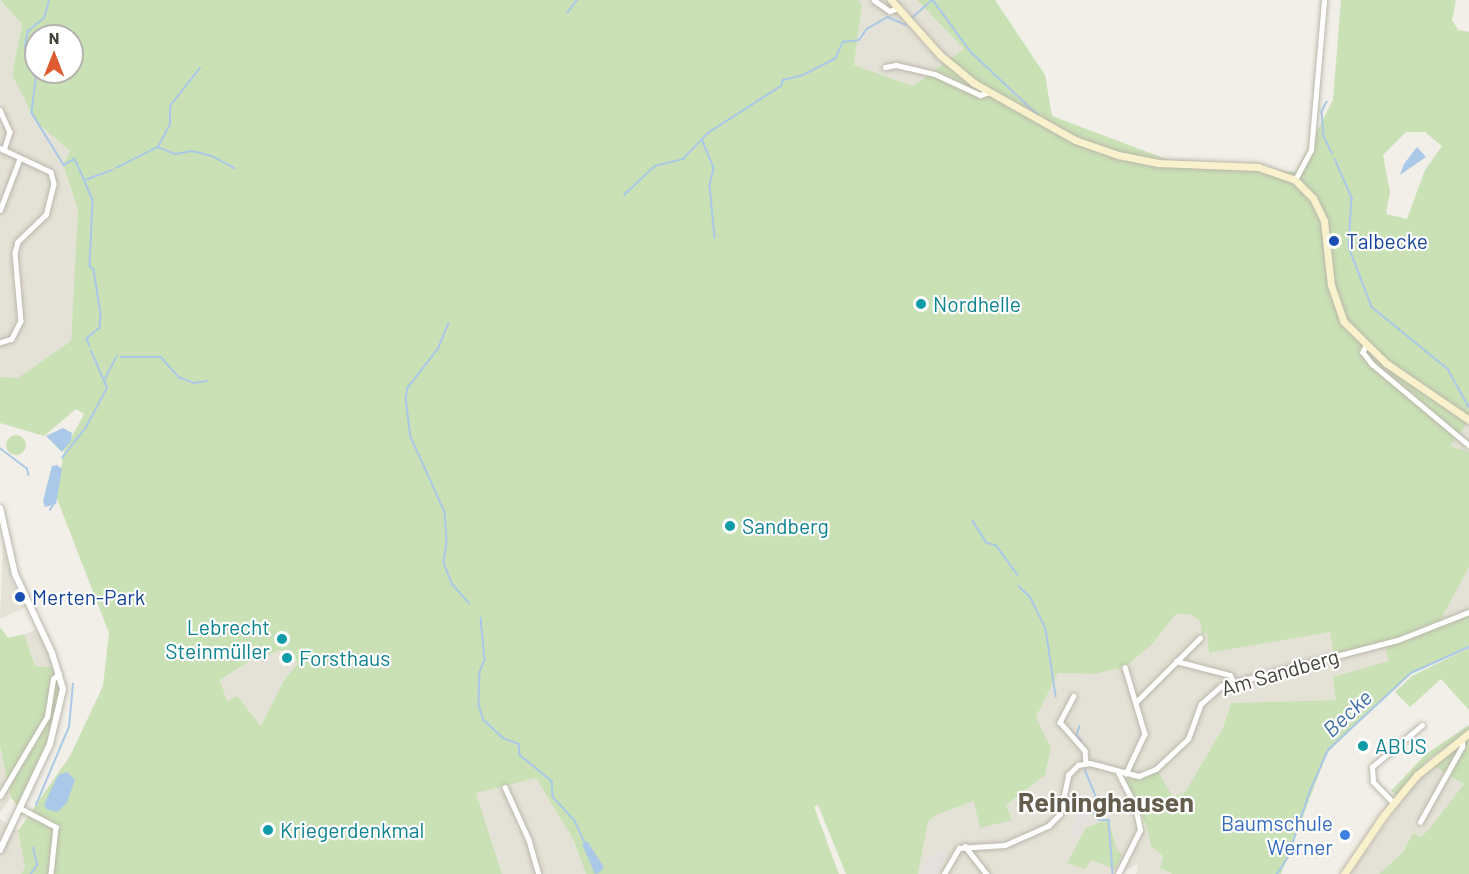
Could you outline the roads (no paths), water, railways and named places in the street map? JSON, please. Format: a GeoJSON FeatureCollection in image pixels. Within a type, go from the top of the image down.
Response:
{"type":"FeatureCollection","features":[{"type":"Feature","properties":{"kind":"main road"},"geometry":{"type":"LineString","coordinates":[[891,0],[940,55],[987,93],[1038,123],[1118,155],[1158,163],[1258,167],[1295,180],[1321,211],[1337,306],[1344,322],[1366,346],[1469,420]]}},
{"type":"Feature","properties":{"kind":"main road"},"geometry":{"type":"LineString","coordinates":[[1344,874],[1393,803],[1417,775],[1469,733]]}},
{"type":"Feature","properties":{"kind":"street"},"geometry":{"type":"LineString","coordinates":[[874,0],[890,11],[897,8]]}},
{"type":"Feature","properties":{"kind":"street"},"geometry":{"type":"LineString","coordinates":[[1295,180],[1311,150],[1324,0]]}},
{"type":"Feature","properties":{"kind":"street"},"geometry":{"type":"LineString","coordinates":[[885,67],[896,65],[935,74],[980,95],[987,93]]}},
{"type":"Feature","properties":{"kind":"street"},"geometry":{"type":"LineString","coordinates":[[0,110],[10,132],[2,149],[20,160],[53,174],[53,195],[46,215],[18,242],[15,253],[21,289],[19,330],[8,342],[0,343]]}},
{"type":"Feature","properties":{"kind":"street"},"geometry":{"type":"LineString","coordinates":[[0,210],[20,160]]}},
{"type":"Feature","properties":{"kind":"street"},"geometry":{"type":"LineString","coordinates":[[1366,346],[1363,352],[1372,364],[1469,445]]}},
{"type":"Feature","properties":{"kind":"street"},"geometry":{"type":"LineString","coordinates":[[0,508],[15,574],[59,673],[63,689],[57,725],[0,850]]}},
{"type":"Feature","properties":{"kind":"street","name":"Am Sandberg"},"geometry":{"type":"LineString","coordinates":[[1086,763],[1118,773],[1139,776],[1174,755],[1188,739],[1201,704],[1211,692],[1234,682],[1398,640],[1469,612]]}},
{"type":"Feature","properties":{"kind":"street"},"geometry":{"type":"LineString","coordinates":[[1137,701],[1200,638]]}},
{"type":"Feature","properties":{"kind":"street"},"geometry":{"type":"LineString","coordinates":[[1176,661],[1230,675],[1234,682]]}},
{"type":"Feature","properties":{"kind":"street"},"geometry":{"type":"LineString","coordinates":[[1125,667],[1145,734],[1126,774]]}},
{"type":"Feature","properties":{"kind":"street"},"geometry":{"type":"LineString","coordinates":[[0,796],[43,725],[51,701],[53,679],[59,673]]}},
{"type":"Feature","properties":{"kind":"street"},"geometry":{"type":"LineString","coordinates":[[944,874],[956,852],[964,846],[1005,845],[1048,826],[1063,808],[1068,775],[1078,765],[1086,763],[1086,751],[1060,722],[1074,696]]}},
{"type":"Feature","properties":{"kind":"street"},"geometry":{"type":"LineString","coordinates":[[1393,803],[1373,782],[1372,767],[1422,725]]}},
{"type":"Feature","properties":{"kind":"street"},"geometry":{"type":"LineString","coordinates":[[1420,822],[1462,747],[1462,738]]}},
{"type":"Feature","properties":{"kind":"street"},"geometry":{"type":"LineString","coordinates":[[1118,773],[1140,823],[1118,874]]}},
{"type":"Feature","properties":{"kind":"street"},"geometry":{"type":"LineString","coordinates":[[505,787],[529,840],[539,874]]}},
{"type":"Feature","properties":{"kind":"street"},"geometry":{"type":"LineString","coordinates":[[20,808],[56,827],[51,874]]}},
{"type":"Feature","properties":{"kind":"street"},"geometry":{"type":"LineString","coordinates":[[964,846],[987,874]]}},
{"type":"Feature","properties":{"kind":"water"},"geometry":{"type":"Polygon","coordinates":[[[1417,147],[1426,157],[1400,175],[1404,164],[1417,147]]]}},
{"type":"Feature","properties":{"kind":"water"},"geometry":{"type":"Polygon","coordinates":[[[63,428],[72,433],[71,441],[62,452],[46,436],[63,428]]]}},
{"type":"Feature","properties":{"kind":"water"},"geometry":{"type":"Polygon","coordinates":[[[57,465],[62,469],[56,504],[45,507],[43,501],[52,466],[57,465]]]}},
{"type":"Feature","properties":{"kind":"water"},"geometry":{"type":"Polygon","coordinates":[[[67,772],[75,780],[67,803],[57,812],[46,809],[44,805],[58,775],[67,772]]]}},
{"type":"Feature","properties":{"kind":"water"},"geometry":{"type":"Polygon","coordinates":[[[587,841],[604,867],[599,873],[595,874],[582,844],[587,841]]]}},
{"type":"Feature","properties":{"kind":"waterway"},"geometry":{"type":"LineString","coordinates":[[37,24],[44,18],[49,0]]}},
{"type":"Feature","properties":{"kind":"waterway"},"geometry":{"type":"LineString","coordinates":[[567,13],[577,0]]}},
{"type":"Feature","properties":{"kind":"waterway"},"geometry":{"type":"LineString","coordinates":[[912,18],[932,0]]}},
{"type":"Feature","properties":{"kind":"waterway"},"geometry":{"type":"LineString","coordinates":[[933,0],[971,52],[1038,115]]}},
{"type":"Feature","properties":{"kind":"waterway"},"geometry":{"type":"LineString","coordinates":[[624,195],[655,166],[683,159],[708,133],[781,86],[783,80],[801,76],[835,59],[843,42],[859,40],[867,29],[888,17],[906,25]]}},
{"type":"Feature","properties":{"kind":"waterway"},"geometry":{"type":"LineString","coordinates":[[116,168],[158,147],[170,124],[170,106],[200,68]]}},
{"type":"Feature","properties":{"kind":"waterway"},"geometry":{"type":"LineString","coordinates":[[36,84],[32,113],[64,165],[74,159],[77,163],[93,200],[90,266],[94,270],[101,314],[100,328],[87,339],[90,346]]}},
{"type":"Feature","properties":{"kind":"waterway","name":"Talbecke"},"geometry":{"type":"LineString","coordinates":[[1327,102],[1322,112],[1324,136],[1332,153]]}},
{"type":"Feature","properties":{"kind":"waterway"},"geometry":{"type":"LineString","coordinates":[[703,141],[714,168],[710,185],[715,238]]}},
{"type":"Feature","properties":{"kind":"waterway"},"geometry":{"type":"LineString","coordinates":[[158,147],[175,154],[192,151],[212,156],[235,168]]}},
{"type":"Feature","properties":{"kind":"waterway","name":"Talbecke"},"geometry":{"type":"LineString","coordinates":[[1335,159],[1352,198],[1349,247],[1372,307],[1448,369],[1469,407]]}},
{"type":"Feature","properties":{"kind":"waterway"},"geometry":{"type":"LineString","coordinates":[[85,180],[112,170]]}},
{"type":"Feature","properties":{"kind":"waterway"},"geometry":{"type":"LineString","coordinates":[[449,323],[439,348],[408,388],[406,398],[411,437],[445,512],[447,542],[444,563],[453,585],[469,603]]}},
{"type":"Feature","properties":{"kind":"waterway"},"geometry":{"type":"LineString","coordinates":[[62,458],[86,427],[107,388],[91,351]]}},
{"type":"Feature","properties":{"kind":"waterway"},"geometry":{"type":"LineString","coordinates":[[105,379],[116,357]]}},
{"type":"Feature","properties":{"kind":"waterway"},"geometry":{"type":"LineString","coordinates":[[121,357],[161,357],[179,377],[194,383],[207,381]]}},
{"type":"Feature","properties":{"kind":"waterway"},"geometry":{"type":"LineString","coordinates":[[0,448],[27,468],[29,475]]}},
{"type":"Feature","properties":{"kind":"waterway"},"geometry":{"type":"LineString","coordinates":[[50,510],[53,505]]}},
{"type":"Feature","properties":{"kind":"waterway"},"geometry":{"type":"LineString","coordinates":[[973,521],[987,543],[996,545],[1018,575]]}},
{"type":"Feature","properties":{"kind":"waterway"},"geometry":{"type":"LineString","coordinates":[[1019,586],[1031,598],[1046,629],[1056,696]]}},
{"type":"Feature","properties":{"kind":"waterway"},"geometry":{"type":"LineString","coordinates":[[481,618],[485,660],[480,672],[479,705],[484,720],[503,738],[519,744],[520,755],[552,781],[553,797],[575,821],[585,842]]}},
{"type":"Feature","properties":{"kind":"waterway","name":"Becke"},"geometry":{"type":"LineString","coordinates":[[1277,874],[1288,857],[1310,791],[1328,750],[1411,673],[1469,647]]}},
{"type":"Feature","properties":{"kind":"waterway"},"geometry":{"type":"LineString","coordinates":[[36,805],[69,727],[73,684]]}},
{"type":"Feature","properties":{"kind":"waterway"},"geometry":{"type":"LineString","coordinates":[[1080,726],[1077,736],[1081,740]]}},
{"type":"Feature","properties":{"kind":"waterway"},"geometry":{"type":"LineString","coordinates":[[1085,769],[1097,799],[1092,803],[1093,811],[1099,820],[1109,820],[1113,873]]}},
{"type":"Feature","properties":{"kind":"waterway"},"geometry":{"type":"LineString","coordinates":[[31,874],[37,865],[33,848]]}},
{"type":"Feature","properties":{"kind":"place","name":"Talbecke"},"geometry":{"type":"Point","coordinates":[1334,241]}},
{"type":"Feature","properties":{"kind":"place","name":"Nordhelle"},"geometry":{"type":"Point","coordinates":[921,304]}},
{"type":"Feature","properties":{"kind":"place","name":"Sandberg"},"geometry":{"type":"Point","coordinates":[730,526]}},
{"type":"Feature","properties":{"kind":"place","name":"Merten-Park"},"geometry":{"type":"Point","coordinates":[20,597]}},
{"type":"Feature","properties":{"kind":"place","name":"Lebrecht Steinmüller"},"geometry":{"type":"Point","coordinates":[282,639]}},
{"type":"Feature","properties":{"kind":"place","name":"Forsthaus"},"geometry":{"type":"Point","coordinates":[287,658]}},
{"type":"Feature","properties":{"kind":"place","name":"ABUS"},"geometry":{"type":"Point","coordinates":[1363,746]}},
{"type":"Feature","properties":{"kind":"place","name":"Kriegerdenkmal"},"geometry":{"type":"Point","coordinates":[268,830]}},
{"type":"Feature","properties":{"kind":"place","name":"Baumschule Werner"},"geometry":{"type":"Point","coordinates":[1345,835]}},
{"type":"Feature","properties":{"kind":"district","name":"Reininghausen"},"geometry":{"type":"Point","coordinates":[1106,802]}}]}
